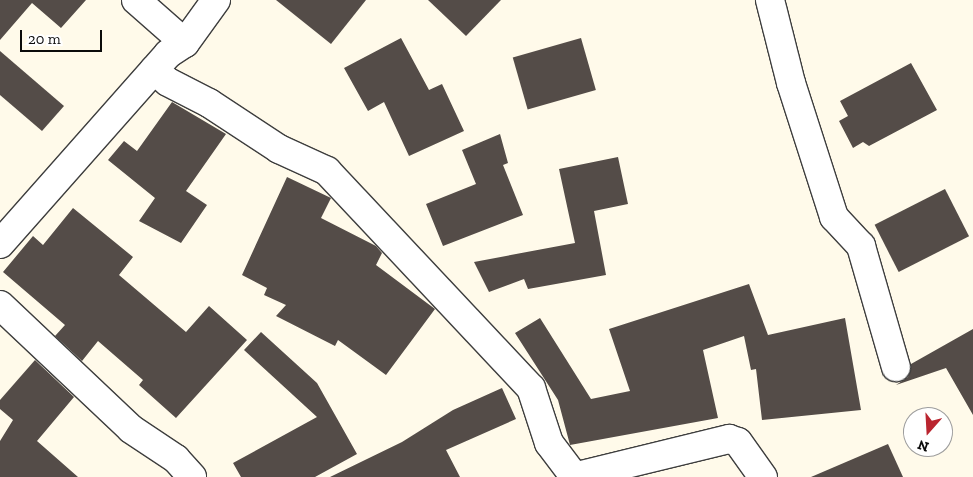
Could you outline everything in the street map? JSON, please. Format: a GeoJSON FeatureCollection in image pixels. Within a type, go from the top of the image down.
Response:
{"type":"FeatureCollection","features":[{"type":"Feature","properties":{"kind":"street"},"geometry":{"type":"LineString","coordinates":[[136,0],[185,43]]}},
{"type":"Feature","properties":{"kind":"street"},"geometry":{"type":"LineString","coordinates":[[0,244],[154,70],[185,43],[216,0]]}},
{"type":"Feature","properties":{"kind":"street"},"geometry":{"type":"LineString","coordinates":[[770,0],[791,83],[834,217],[861,246],[896,367]]}},
{"type":"Feature","properties":{"kind":"street"},"geometry":{"type":"LineString","coordinates":[[154,70],[168,82],[209,103],[279,149],[327,171],[531,388],[549,442],[574,476],[729,439],[738,442],[762,477]]}},
{"type":"Feature","properties":{"kind":"street"},"geometry":{"type":"LineString","coordinates":[[0,305],[131,429],[176,459],[192,477]]}},
{"type":"Feature","properties":{"kind":"building"},"geometry":{"type":"Polygon","coordinates":[[[0,0],[86,0],[61,28],[32,3],[0,40],[0,0]]]}},
{"type":"Feature","properties":{"kind":"building"},"geometry":{"type":"Polygon","coordinates":[[[276,0],[366,0],[331,44],[276,0]]]}},
{"type":"Feature","properties":{"kind":"building"},"geometry":{"type":"Polygon","coordinates":[[[428,0],[501,0],[466,36],[428,0]]]}},
{"type":"Feature","properties":{"kind":"building"},"geometry":{"type":"Polygon","coordinates":[[[401,38],[429,90],[442,84],[464,131],[409,156],[384,102],[368,111],[344,68],[401,38]]]}},
{"type":"Feature","properties":{"kind":"building"},"geometry":{"type":"Polygon","coordinates":[[[581,38],[596,90],[528,109],[513,58],[581,38]]]}},
{"type":"Feature","properties":{"kind":"building"},"geometry":{"type":"Polygon","coordinates":[[[0,51],[64,106],[42,131],[0,95],[0,51]]]}},
{"type":"Feature","properties":{"kind":"building"},"geometry":{"type":"Polygon","coordinates":[[[911,63],[937,110],[869,146],[863,142],[853,148],[839,121],[848,116],[840,101],[911,63]]]}},
{"type":"Feature","properties":{"kind":"building"},"geometry":{"type":"Polygon","coordinates":[[[172,102],[226,134],[186,191],[207,205],[181,243],[139,221],[155,198],[108,160],[124,141],[137,151],[172,102]]]}},
{"type":"Feature","properties":{"kind":"building"},"geometry":{"type":"Polygon","coordinates":[[[500,134],[508,163],[503,165],[523,215],[443,246],[426,204],[476,184],[462,150],[500,134]]]}},
{"type":"Feature","properties":{"kind":"building"},"geometry":{"type":"Polygon","coordinates":[[[618,157],[628,204],[594,211],[606,275],[528,289],[524,279],[489,292],[474,262],[575,243],[559,169],[618,157]]]}},
{"type":"Feature","properties":{"kind":"building"},"geometry":{"type":"Polygon","coordinates":[[[287,177],[331,198],[321,218],[376,246],[382,253],[376,265],[435,309],[386,375],[338,340],[335,346],[276,316],[286,305],[264,295],[267,288],[242,275],[287,177]]]}},
{"type":"Feature","properties":{"kind":"building"},"geometry":{"type":"Polygon","coordinates":[[[945,189],[969,236],[899,272],[875,225],[945,189]]]}},
{"type":"Feature","properties":{"kind":"building"},"geometry":{"type":"Polygon","coordinates":[[[73,208],[133,257],[119,275],[186,332],[209,306],[247,340],[176,418],[139,385],[143,380],[98,341],[82,361],[55,336],[65,325],[3,272],[33,236],[43,245],[73,208]]]}},
{"type":"Feature","properties":{"kind":"building"},"geometry":{"type":"Polygon","coordinates":[[[749,284],[768,335],[845,318],[861,410],[762,420],[756,369],[751,370],[744,336],[703,350],[718,418],[570,445],[558,400],[515,333],[540,318],[591,399],[630,391],[609,329],[749,284]]]}},
{"type":"Feature","properties":{"kind":"building"},"geometry":{"type":"Polygon","coordinates":[[[973,329],[973,415],[946,368],[896,385],[908,377],[911,364],[973,329]]]}},
{"type":"Feature","properties":{"kind":"building"},"geometry":{"type":"Polygon","coordinates":[[[261,332],[317,383],[357,454],[315,477],[241,477],[233,463],[317,417],[244,350],[261,332]]]}},
{"type":"Feature","properties":{"kind":"building"},"geometry":{"type":"Polygon","coordinates":[[[35,360],[74,397],[37,441],[78,477],[0,477],[0,441],[13,420],[0,409],[0,400],[35,360]]]}},
{"type":"Feature","properties":{"kind":"building"},"geometry":{"type":"Polygon","coordinates":[[[502,388],[516,419],[446,450],[460,477],[330,477],[402,442],[453,410],[502,388]]]}},
{"type":"Feature","properties":{"kind":"building"},"geometry":{"type":"Polygon","coordinates":[[[888,444],[903,477],[811,477],[888,444]]]}}]}
